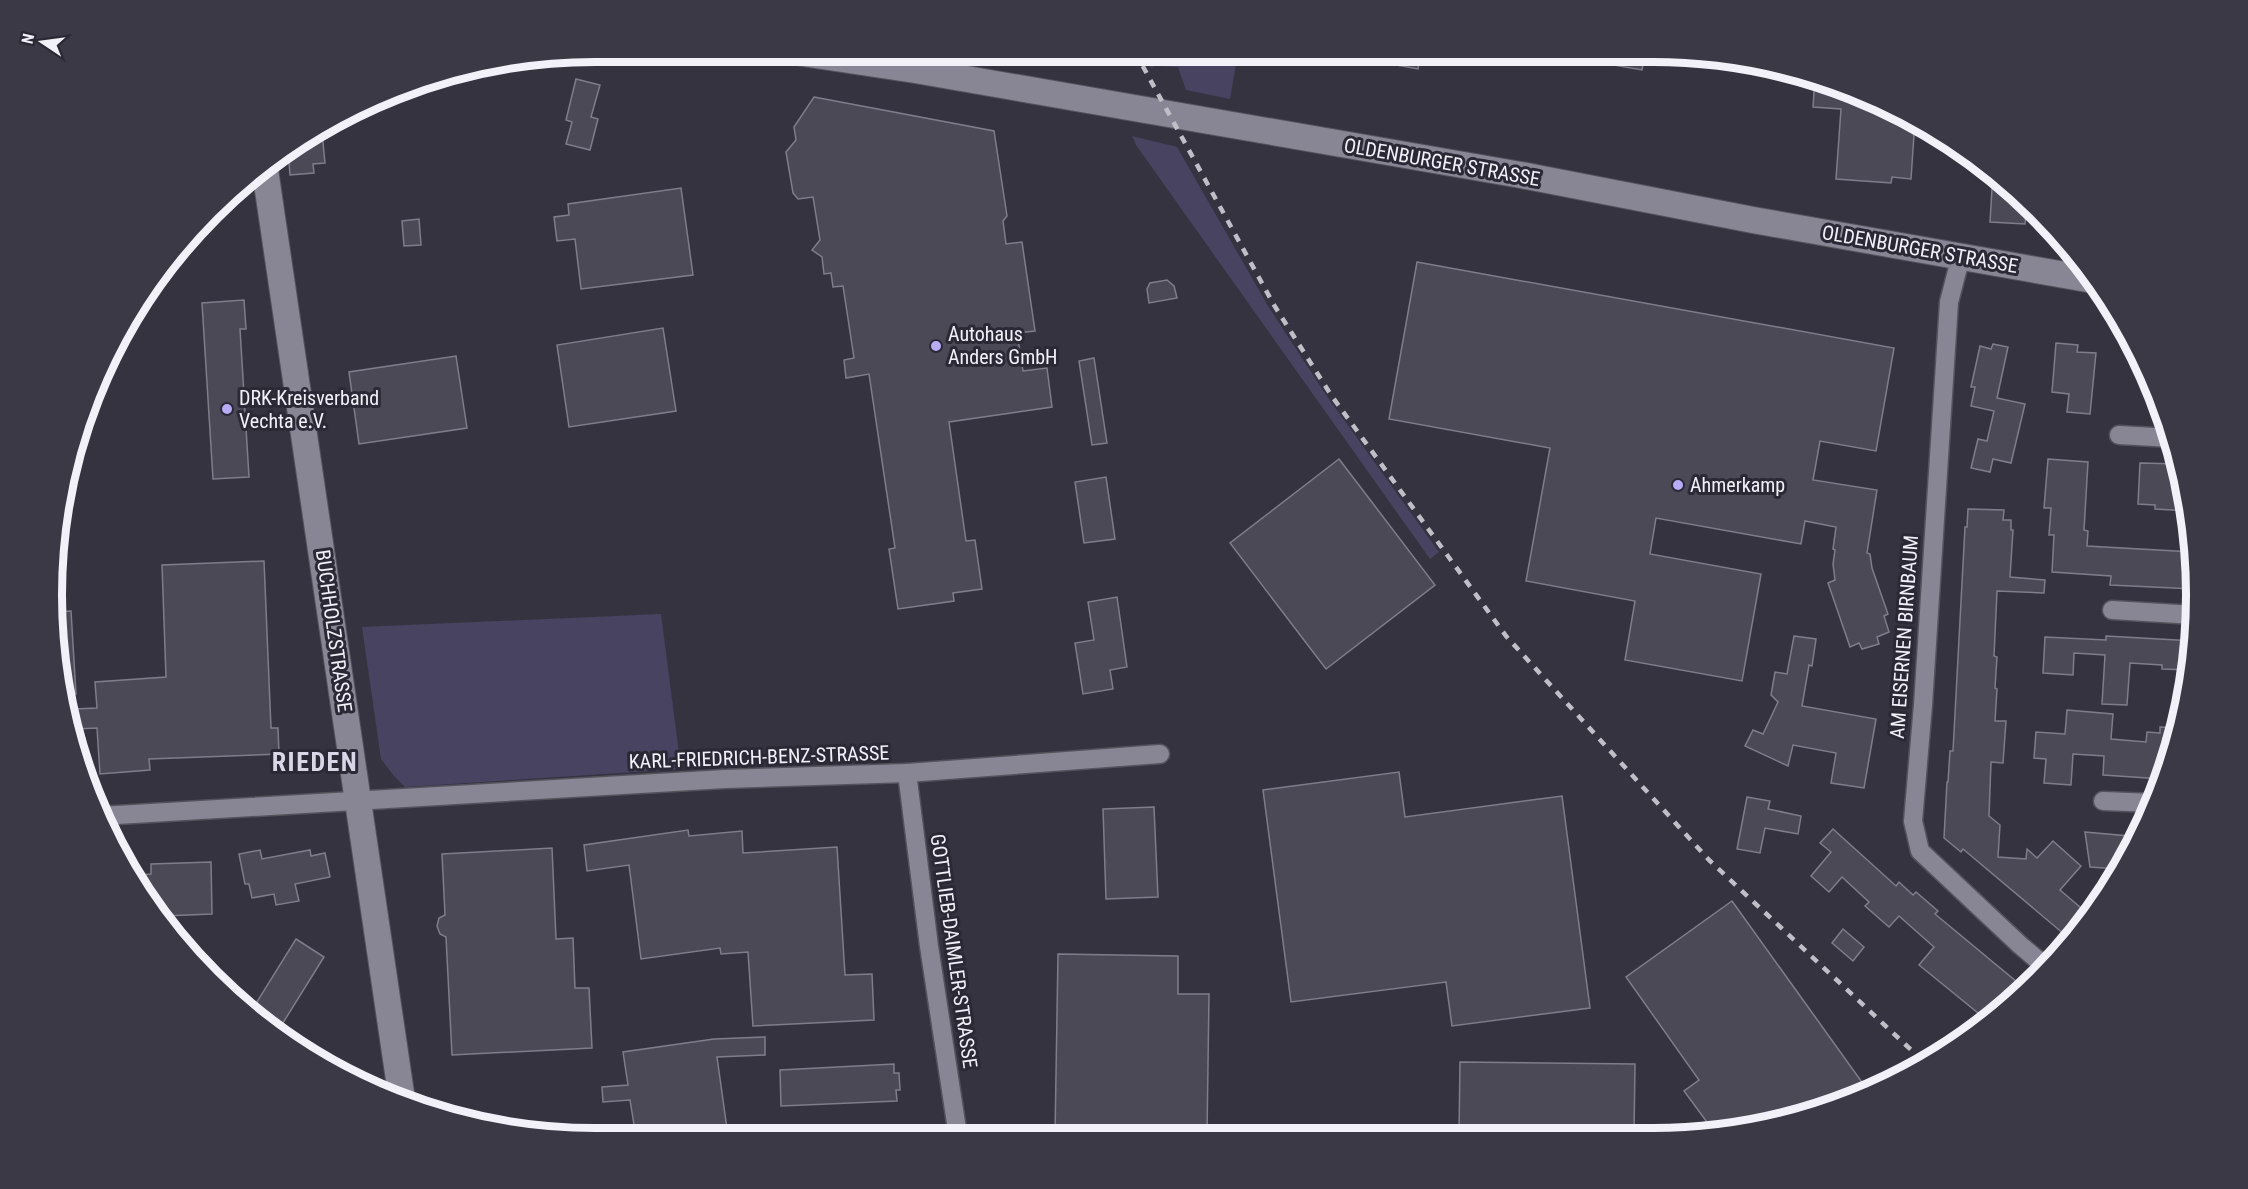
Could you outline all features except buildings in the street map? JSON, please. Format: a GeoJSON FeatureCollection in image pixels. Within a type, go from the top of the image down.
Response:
{"type":"FeatureCollection","features":[{"type":"Feature","properties":{"kind":"main road","name":"OLDENBURGER STRASSE"},"geometry":{"type":"LineString","coordinates":[[862,62],[1521,175],[1763,222],[2082,278]]}},
{"type":"Feature","properties":{"kind":"main road","name":"BUCHHOLZSTRASSE"},"geometry":{"type":"LineString","coordinates":[[266,175],[401,1091]]}},
{"type":"Feature","properties":{"kind":"street","name":"AM EISERNEN BIRNBAUM"},"geometry":{"type":"LineString","coordinates":[[1961,256],[1949,302],[1924,693],[1913,821],[1920,851],[2039,961]]}},
{"type":"Feature","properties":{"kind":"street"},"geometry":{"type":"LineString","coordinates":[[2119,435],[2162,437]]}},
{"type":"Feature","properties":{"kind":"street"},"geometry":{"type":"LineString","coordinates":[[2112,610],[2185,614]]}},
{"type":"Feature","properties":{"kind":"street","name":"KARL-FRIEDRICH-BENZ-STRASSE"},"geometry":{"type":"LineString","coordinates":[[110,815],[713,780],[907,774],[1160,754]]}},
{"type":"Feature","properties":{"kind":"street","name":"GOTTLIEB-DAIMLER-STRASSE"},"geometry":{"type":"LineString","coordinates":[[907,774],[929,946],[957,1128]]}},
{"type":"Feature","properties":{"kind":"street"},"geometry":{"type":"LineString","coordinates":[[2103,801],[2144,803]]}},
{"type":"Feature","properties":{"kind":"shaded area"},"geometry":{"type":"Polygon","coordinates":[[[1148,62],[1236,62],[1230,99],[1186,90],[1178,67],[1154,66],[1151,68],[1148,62]]]}},
{"type":"Feature","properties":{"kind":"shaded area"},"geometry":{"type":"Polygon","coordinates":[[[1132,136],[1177,147],[1268,306],[1326,395],[1439,552],[1430,559],[1136,145],[1132,136]]]}},
{"type":"Feature","properties":{"kind":"shaded area"},"geometry":{"type":"Polygon","coordinates":[[[661,614],[681,769],[405,787],[381,759],[362,627],[661,614]]]}},
{"type":"Feature","properties":{"kind":"railway"},"geometry":{"type":"LineString","coordinates":[[1140,62],[1274,305],[1331,395],[1506,636],[1709,860],[1918,1057]]}},
{"type":"Feature","properties":{"kind":"place","name":"Autohaus Anders GmbH"},"geometry":{"type":"Point","coordinates":[936,346]}},
{"type":"Feature","properties":{"kind":"place","name":"DRK-Kreisverband Vechta e.V."},"geometry":{"type":"Point","coordinates":[227,409]}},
{"type":"Feature","properties":{"kind":"place","name":"Ahmerkamp"},"geometry":{"type":"Point","coordinates":[1678,485]}},
{"type":"Feature","properties":{"kind":"district","name":"RIEDEN"},"geometry":{"type":"Point","coordinates":[315,762]}}]}
